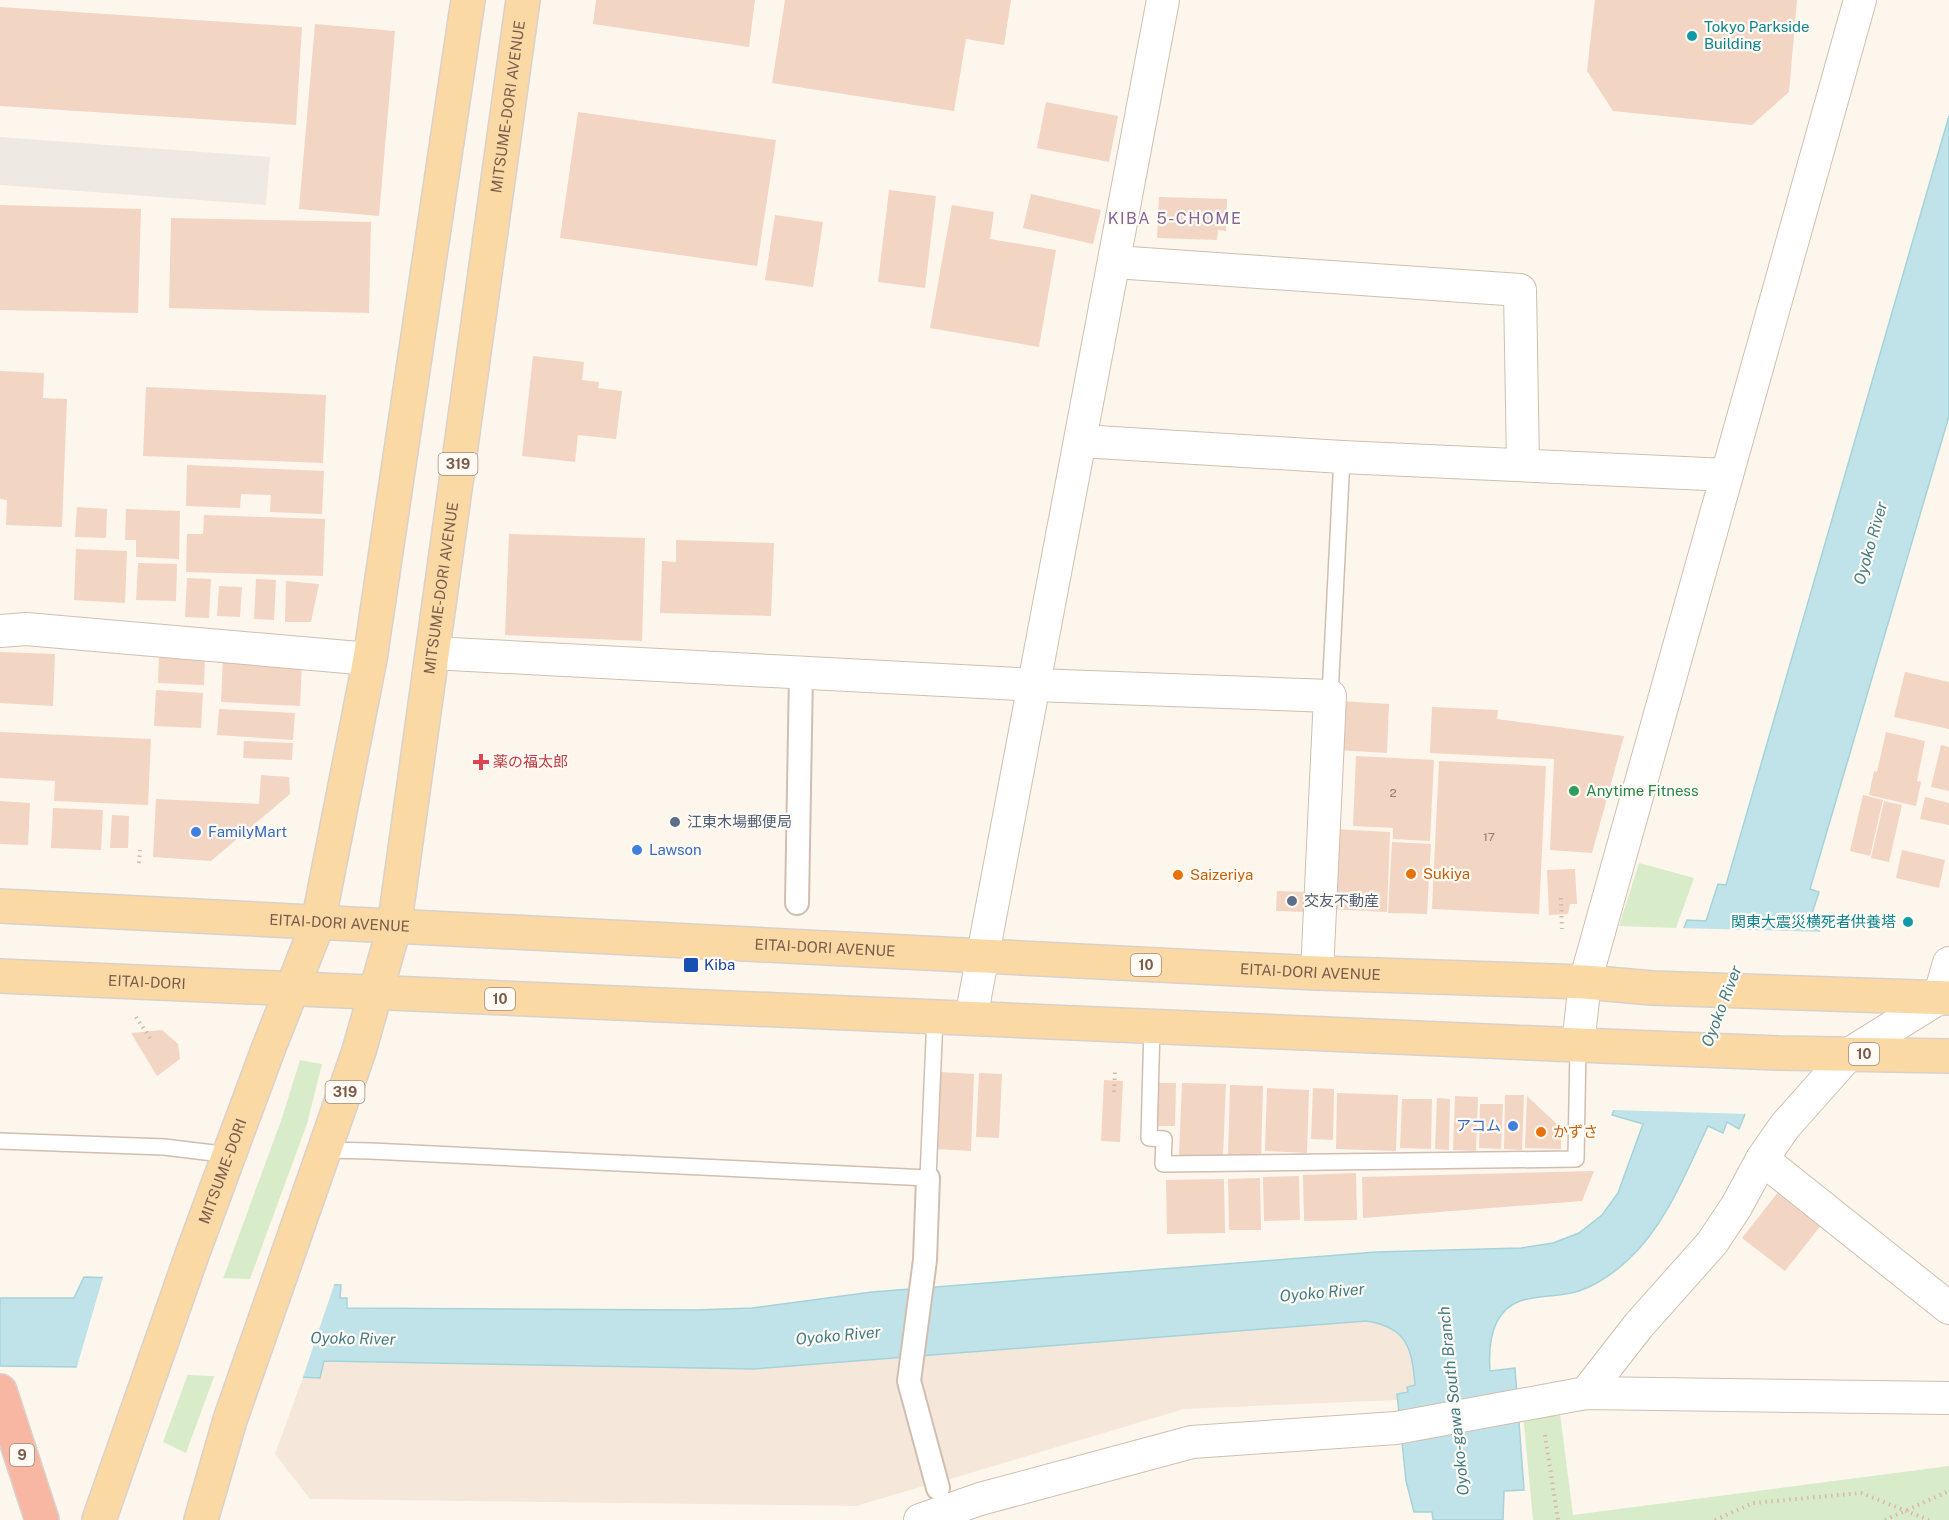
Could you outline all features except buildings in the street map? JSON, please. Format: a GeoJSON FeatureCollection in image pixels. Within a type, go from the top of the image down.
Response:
{"type":"FeatureCollection","features":[{"type":"Feature","properties":{"kind":"highway","name":"9"},"geometry":{"type":"LineString","coordinates":[[0,1390],[42,1520]]}},
{"type":"Feature","properties":{"kind":"highway","name":"9"},"geometry":{"type":"LineString","coordinates":[[0,1414],[23,1486],[29,1520]]}},
{"type":"Feature","properties":{"kind":"main road"},"geometry":{"type":"LineString","coordinates":[[318,923],[370,659],[468,0]]}},
{"type":"Feature","properties":{"kind":"main road","name":"MITSUME-DORI AVENUE"},"geometry":{"type":"LineString","coordinates":[[394,928],[523,0]]}},
{"type":"Feature","properties":{"kind":"main road","name":"EITAI-DORI AVENUE"},"geometry":{"type":"LineString","coordinates":[[0,906],[394,928],[1317,973],[1944,998]]}},
{"type":"Feature","properties":{"kind":"main road","name":"MITSUME-DORI"},"geometry":{"type":"LineString","coordinates":[[99,1520],[193,1252],[318,923]]}},
{"type":"Feature","properties":{"kind":"main road","name":"319"},"geometry":{"type":"LineString","coordinates":[[201,1520],[230,1420],[359,1051],[394,928]]}},
{"type":"Feature","properties":{"kind":"main road","name":"EITAI-DORI"},"geometry":{"type":"LineString","coordinates":[[0,976],[293,988]]}},
{"type":"Feature","properties":{"kind":"main road","name":"10"},"geometry":{"type":"LineString","coordinates":[[293,988],[1578,1045],[1778,1053],[1949,1056]]}},
{"type":"Feature","properties":{"kind":"street"},"geometry":{"type":"LineString","coordinates":[[971,1018],[1163,0]]}},
{"type":"Feature","properties":{"kind":"street"},"geometry":{"type":"LineString","coordinates":[[1578,1045],[1585,982],[1860,0]]}},
{"type":"Feature","properties":{"kind":"street"},"geometry":{"type":"LineString","coordinates":[[1115,262],[1520,290],[1523,465]]}},
{"type":"Feature","properties":{"kind":"street"},"geometry":{"type":"LineString","coordinates":[[1081,441],[1342,457],[1727,475]]}},
{"type":"Feature","properties":{"kind":"street"},"geometry":{"type":"LineString","coordinates":[[0,632],[26,629],[370,659]]}},
{"type":"Feature","properties":{"kind":"street"},"geometry":{"type":"LineString","coordinates":[[432,653],[1035,685],[1330,696],[1317,973]]}},
{"type":"Feature","properties":{"kind":"street"},"geometry":{"type":"LineString","coordinates":[[797,903],[801,673]]}},
{"type":"Feature","properties":{"kind":"street"},"geometry":{"type":"LineString","coordinates":[[1586,1393],[1639,1325],[1712,1244],[1736,1207],[1762,1159],[1785,1126],[1849,1054],[1944,998],[1949,963]]}},
{"type":"Feature","properties":{"kind":"street"},"geometry":{"type":"LineString","coordinates":[[1762,1159],[1949,1308]]}},
{"type":"Feature","properties":{"kind":"street"},"geometry":{"type":"LineString","coordinates":[[928,1178],[925,1260],[909,1381],[938,1488]]}},
{"type":"Feature","properties":{"kind":"street"},"geometry":{"type":"LineString","coordinates":[[921,1520],[980,1499],[1192,1442],[1396,1428],[1586,1393],[1949,1398]]}},
{"type":"Feature","properties":{"kind":"lane"},"geometry":{"type":"LineString","coordinates":[[1330,696],[1342,457]]}},
{"type":"Feature","properties":{"kind":"lane"},"geometry":{"type":"LineString","coordinates":[[324,1150],[928,1178],[935,1017]]}},
{"type":"Feature","properties":{"kind":"lane"},"geometry":{"type":"LineString","coordinates":[[1152,1026],[1149,1138],[1164,1139],[1163,1164],[1576,1159],[1578,1045]]}},
{"type":"Feature","properties":{"kind":"lane"},"geometry":{"type":"LineString","coordinates":[[0,1141],[164,1147],[231,1155]]}},
{"type":"Feature","properties":{"kind":"path"},"geometry":{"type":"LineString","coordinates":[[139,863],[140,850]]}},
{"type":"Feature","properties":{"kind":"path"},"geometry":{"type":"LineString","coordinates":[[1561,898],[1562,929]]}},
{"type":"Feature","properties":{"kind":"path"},"geometry":{"type":"LineString","coordinates":[[135,1016],[152,1041]]}},
{"type":"Feature","properties":{"kind":"path"},"geometry":{"type":"LineString","coordinates":[[1114,1092],[1115,1070]]}},
{"type":"Feature","properties":{"kind":"path"},"geometry":{"type":"LineString","coordinates":[[1531,1402],[1558,1520]]}},
{"type":"Feature","properties":{"kind":"path"},"geometry":{"type":"LineString","coordinates":[[1885,1520],[1949,1491]]}},
{"type":"Feature","properties":{"kind":"path"},"geometry":{"type":"LineString","coordinates":[[1715,1520],[1753,1503],[1861,1493],[1929,1520]]}},
{"type":"Feature","properties":{"kind":"shaded area"},"geometry":{"type":"Polygon","coordinates":[[[0,137],[270,157],[266,205],[0,185],[0,137]]]}},
{"type":"Feature","properties":{"kind":"shaded area"},"geometry":{"type":"Polygon","coordinates":[[[1366,1321],[1391,1327],[1409,1349],[1413,1361],[1415,1386],[1408,1392],[1397,1394],[1397,1400],[1184,1409],[947,1480],[919,1375],[923,1355],[1366,1321]]]}},
{"type":"Feature","properties":{"kind":"shaded area"},"geometry":{"type":"Polygon","coordinates":[[[901,1357],[900,1376],[924,1486],[856,1506],[310,1499],[275,1454],[303,1377],[323,1361],[754,1369],[901,1357]]]}},
{"type":"Feature","properties":{"kind":"green space"},"geometry":{"type":"Polygon","coordinates":[[[1639,863],[1694,878],[1676,928],[1619,926],[1639,863]]]}},
{"type":"Feature","properties":{"kind":"green space"},"geometry":{"type":"Polygon","coordinates":[[[300,1060],[322,1064],[307,1124],[186,1453],[163,1442],[282,1118],[300,1060]]]}},
{"type":"Feature","properties":{"kind":"green space"},"geometry":{"type":"Polygon","coordinates":[[[1558,1398],[1573,1515],[1949,1466],[1949,1520],[1533,1520],[1522,1404],[1558,1398]]]}},
{"type":"Feature","properties":{"kind":"water"},"geometry":{"type":"Polygon","coordinates":[[[1949,116],[1949,416],[1810,889],[1819,892],[1807,929],[1820,929],[1739,1129],[1727,1122],[1723,1133],[1708,1126],[1665,1213],[1642,1245],[1618,1269],[1599,1282],[1579,1291],[1520,1301],[1510,1306],[1497,1321],[1491,1340],[1490,1371],[1515,1368],[1524,1490],[1504,1491],[1503,1520],[1433,1520],[1432,1512],[1414,1512],[1406,1481],[1397,1394],[1408,1392],[1407,1387],[1415,1385],[1412,1360],[1405,1341],[1399,1334],[1391,1328],[1366,1321],[754,1369],[324,1361],[320,1378],[77,1367],[0,1366],[0,1298],[74,1298],[84,1277],[341,1285],[340,1298],[347,1298],[347,1308],[696,1310],[752,1308],[872,1292],[1376,1252],[1521,1248],[1553,1243],[1579,1233],[1602,1215],[1618,1193],[1643,1124],[1612,1115],[1687,920],[1706,921],[1718,884],[1726,885],[1949,116]]]}},
{"type":"Feature","properties":{"kind":"pier"},"geometry":{"type":"Polygon","coordinates":[[[1680,928],[1822,932],[1748,1114],[1611,1110],[1680,928]]]}},
{"type":"Feature","properties":{"kind":"pier"},"geometry":{"type":"Polygon","coordinates":[[[104,1274],[335,1282],[302,1380],[76,1370],[104,1274]]]}},
{"type":"Feature","properties":{"kind":"place","name":"Tokyo Parkside Building"},"geometry":{"type":"Point","coordinates":[1692,36]}},
{"type":"Feature","properties":{"kind":"place","name":"薬の福太郎"},"geometry":{"type":"Point","coordinates":[481,762]}},
{"type":"Feature","properties":{"kind":"place","name":"Anytime Fitness"},"geometry":{"type":"Point","coordinates":[1574,791]}},
{"type":"Feature","properties":{"kind":"place","name":"江東木場郵便局"},"geometry":{"type":"Point","coordinates":[675,822]}},
{"type":"Feature","properties":{"kind":"place","name":"FamilyMart"},"geometry":{"type":"Point","coordinates":[196,832]}},
{"type":"Feature","properties":{"kind":"place","name":"Lawson"},"geometry":{"type":"Point","coordinates":[637,850]}},
{"type":"Feature","properties":{"kind":"place","name":"Sukiya"},"geometry":{"type":"Point","coordinates":[1411,874]}},
{"type":"Feature","properties":{"kind":"place","name":"Saizeriya"},"geometry":{"type":"Point","coordinates":[1178,875]}},
{"type":"Feature","properties":{"kind":"place","name":"交友不動産"},"geometry":{"type":"Point","coordinates":[1292,901]}},
{"type":"Feature","properties":{"kind":"place","name":"関東大震災横死者供養塔"},"geometry":{"type":"Point","coordinates":[1908,922]}},
{"type":"Feature","properties":{"kind":"place","name":"Kiba"},"geometry":{"type":"Point","coordinates":[691,965]}},
{"type":"Feature","properties":{"kind":"place","name":"アコム"},"geometry":{"type":"Point","coordinates":[1513,1126]}},
{"type":"Feature","properties":{"kind":"place","name":"かずさ"},"geometry":{"type":"Point","coordinates":[1541,1132]}},
{"type":"Feature","properties":{"kind":"district","name":"KIBA 5-CHOME"},"geometry":{"type":"Point","coordinates":[1175,218]}},
{"type":"Feature","properties":{"kind":"water label","name":"Oyoko River"},"geometry":{"type":"Point","coordinates":[1870,543]}},
{"type":"Feature","properties":{"kind":"water label","name":"Oyoko River"},"geometry":{"type":"Point","coordinates":[1721,1006]}},
{"type":"Feature","properties":{"kind":"water label","name":"Oyoko River"},"geometry":{"type":"Point","coordinates":[1322,1292]}},
{"type":"Feature","properties":{"kind":"water label","name":"Oyoko River"},"geometry":{"type":"Point","coordinates":[838,1335]}},
{"type":"Feature","properties":{"kind":"water label","name":"Oyoko River"},"geometry":{"type":"Point","coordinates":[353,1338]}},
{"type":"Feature","properties":{"kind":"water label","name":"Oyoko-gawa South Branch"},"geometry":{"type":"Point","coordinates":[1453,1401]}}]}
